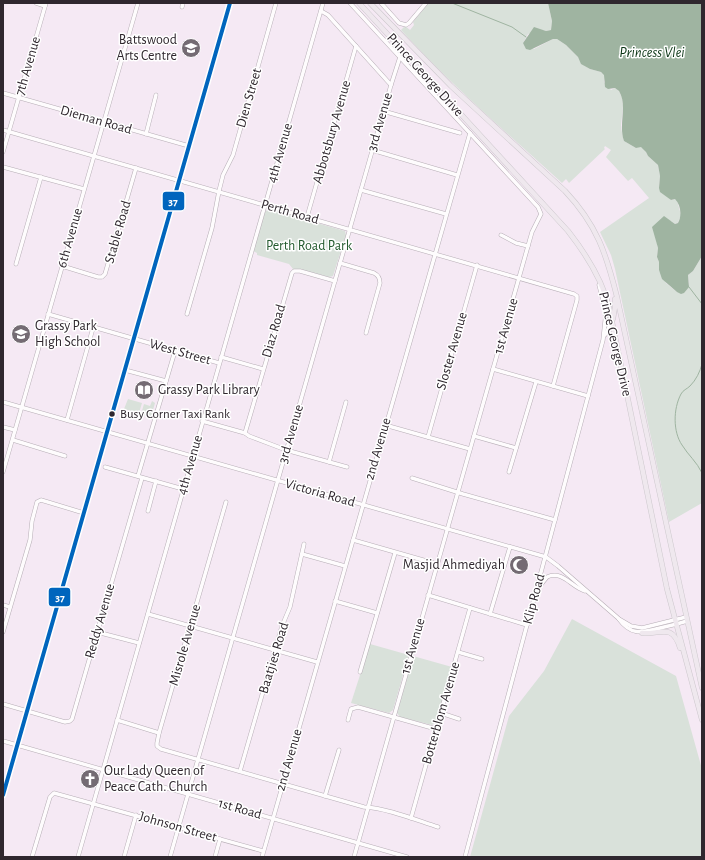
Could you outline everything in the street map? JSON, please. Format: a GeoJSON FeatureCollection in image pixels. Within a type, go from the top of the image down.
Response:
{"type":"FeatureCollection","features":[{"type":"Feature","properties":{"kind":"main road"},"geometry":{"type":"LineString","coordinates":[[3,795],[230,3]]}},
{"type":"Feature","properties":{"kind":"main road","name":"Prince George Drive"},"geometry":{"type":"LineString","coordinates":[[359,3],[568,231],[586,255],[598,278],[607,297],[664,574],[702,720]]}},
{"type":"Feature","properties":{"kind":"main road","name":"Prince George Drive"},"geometry":{"type":"LineString","coordinates":[[372,3],[442,78],[561,186],[576,202],[590,221],[600,241],[609,263],[614,284],[702,688]]}},
{"type":"Feature","properties":{"kind":"main road"},"geometry":{"type":"LineString","coordinates":[[612,320],[616,307],[613,290],[614,284]]}},
{"type":"Feature","properties":{"kind":"main road"},"geometry":{"type":"LineString","coordinates":[[642,633],[661,631],[669,633],[676,640],[680,652],[685,658]]}},
{"type":"Feature","properties":{"kind":"street"},"geometry":{"type":"LineString","coordinates":[[36,3],[46,4]]}},
{"type":"Feature","properties":{"kind":"street","name":"6th Avenue"},"geometry":{"type":"LineString","coordinates":[[3,472],[138,3]]}},
{"type":"Feature","properties":{"kind":"street","name":"Dien Street"},"geometry":{"type":"LineString","coordinates":[[187,314],[212,228],[218,192],[233,156],[276,3]]}},
{"type":"Feature","properties":{"kind":"street","name":"4th Avenue"},"geometry":{"type":"LineString","coordinates":[[78,857],[323,3]]}},
{"type":"Feature","properties":{"kind":"street"},"geometry":{"type":"LineString","coordinates":[[350,3],[470,133]]}},
{"type":"Feature","properties":{"kind":"street"},"geometry":{"type":"LineString","coordinates":[[381,3],[399,23],[406,25],[426,3]]}},
{"type":"Feature","properties":{"kind":"street","name":"7th Avenue"},"geometry":{"type":"LineString","coordinates":[[3,152],[46,4]]}},
{"type":"Feature","properties":{"kind":"street"},"geometry":{"type":"LineString","coordinates":[[321,11],[328,15],[391,84]]}},
{"type":"Feature","properties":{"kind":"street","name":"Abbotsbury Avenue"},"geometry":{"type":"LineString","coordinates":[[307,217],[356,46]]}},
{"type":"Feature","properties":{"kind":"street","name":"3rd Avenue"},"geometry":{"type":"LineString","coordinates":[[170,857],[383,111],[400,57]]}},
{"type":"Feature","properties":{"kind":"street","name":"Dieman Road"},"geometry":{"type":"LineString","coordinates":[[3,93],[188,146]]}},
{"type":"Feature","properties":{"kind":"street"},"geometry":{"type":"LineString","coordinates":[[146,134],[156,95]]}},
{"type":"Feature","properties":{"kind":"street"},"geometry":{"type":"LineString","coordinates":[[383,111],[460,133]]}},
{"type":"Feature","properties":{"kind":"street","name":"Perth Road"},"geometry":{"type":"LineString","coordinates":[[3,130],[574,294],[577,296],[577,300],[552,386]]}},
{"type":"Feature","properties":{"kind":"street","name":"2nd Avenue"},"geometry":{"type":"LineString","coordinates":[[262,857],[434,253],[470,133]]}},
{"type":"Feature","properties":{"kind":"street","name":"1st Avenue"},"geometry":{"type":"LineString","coordinates":[[354,857],[528,246],[534,228],[541,214],[539,209],[470,133]]}},
{"type":"Feature","properties":{"kind":"street"},"geometry":{"type":"LineString","coordinates":[[372,150],[457,175]]}},
{"type":"Feature","properties":{"kind":"street"},"geometry":{"type":"LineString","coordinates":[[3,167],[84,190]]}},
{"type":"Feature","properties":{"kind":"street","name":"Stable Road"},"geometry":{"type":"LineString","coordinates":[[62,266],[98,277],[102,277],[105,274],[136,168]]}},
{"type":"Feature","properties":{"kind":"street"},"geometry":{"type":"LineString","coordinates":[[16,264],[41,177]]}},
{"type":"Feature","properties":{"kind":"street"},"geometry":{"type":"LineString","coordinates":[[361,190],[446,214]]}},
{"type":"Feature","properties":{"kind":"street"},"geometry":{"type":"LineString","coordinates":[[501,235],[516,243],[528,246]]}},
{"type":"Feature","properties":{"kind":"street"},"geometry":{"type":"LineString","coordinates":[[340,263],[374,273],[379,277],[380,283],[366,333]]}},
{"type":"Feature","properties":{"kind":"street","name":"Sloster Avenue"},"geometry":{"type":"LineString","coordinates":[[428,436],[477,265]]}},
{"type":"Feature","properties":{"kind":"street","name":"Diaz Road"},"geometry":{"type":"LineString","coordinates":[[245,433],[292,273],[294,271],[300,271],[335,281]]}},
{"type":"Feature","properties":{"kind":"street","name":"Klip Road"},"geometry":{"type":"LineString","coordinates":[[465,857],[603,340],[606,312],[598,278]]}},
{"type":"Feature","properties":{"kind":"street","name":"West Street"},"geometry":{"type":"LineString","coordinates":[[48,314],[219,363]]}},
{"type":"Feature","properties":{"kind":"street","name":"Klip Road"},"geometry":{"type":"LineString","coordinates":[[603,340],[612,320]]}},
{"type":"Feature","properties":{"kind":"street"},"geometry":{"type":"LineString","coordinates":[[67,420],[93,328]]}},
{"type":"Feature","properties":{"kind":"street","name":"Reddy Avenue"},"geometry":{"type":"LineString","coordinates":[[27,711],[65,722],[70,721],[73,716],[140,477],[147,443],[174,351]]}},
{"type":"Feature","properties":{"kind":"street"},"geometry":{"type":"LineString","coordinates":[[221,357],[263,369]]}},
{"type":"Feature","properties":{"kind":"street"},"geometry":{"type":"LineString","coordinates":[[493,369],[588,396]]}},
{"type":"Feature","properties":{"kind":"street"},"geometry":{"type":"LineString","coordinates":[[125,370],[166,381]]}},
{"type":"Feature","properties":{"kind":"street"},"geometry":{"type":"LineString","coordinates":[[509,472],[536,382]]}},
{"type":"Feature","properties":{"kind":"street","name":"Victoria Road"},"geometry":{"type":"LineString","coordinates":[[3,402],[546,557],[554,562],[618,618],[627,628],[642,633],[686,619]]}},
{"type":"Feature","properties":{"kind":"street"},"geometry":{"type":"LineString","coordinates":[[329,462],[346,402]]}},
{"type":"Feature","properties":{"kind":"street"},"geometry":{"type":"LineString","coordinates":[[202,421],[245,433],[251,437],[286,450],[347,467]]}},
{"type":"Feature","properties":{"kind":"street"},"geometry":{"type":"LineString","coordinates":[[385,425],[470,449]]}},
{"type":"Feature","properties":{"kind":"street"},"geometry":{"type":"LineString","coordinates":[[3,427],[15,430]]}},
{"type":"Feature","properties":{"kind":"street"},"geometry":{"type":"LineString","coordinates":[[474,436],[516,448]]}},
{"type":"Feature","properties":{"kind":"street"},"geometry":{"type":"LineString","coordinates":[[13,440],[65,456]]}},
{"type":"Feature","properties":{"kind":"street"},"geometry":{"type":"LineString","coordinates":[[105,467],[183,489]]}},
{"type":"Feature","properties":{"kind":"street"},"geometry":{"type":"LineString","coordinates":[[412,478],[555,520]]}},
{"type":"Feature","properties":{"kind":"street"},"geometry":{"type":"LineString","coordinates":[[148,511],[156,482]]}},
{"type":"Feature","properties":{"kind":"street"},"geometry":{"type":"LineString","coordinates":[[3,632],[30,540],[36,504],[39,501],[84,513]]}},
{"type":"Feature","properties":{"kind":"street","name":"Misrole Avenue"},"geometry":{"type":"LineString","coordinates":[[159,733],[226,502]]}},
{"type":"Feature","properties":{"kind":"street"},"geometry":{"type":"LineString","coordinates":[[353,540],[437,564]]}},
{"type":"Feature","properties":{"kind":"street","name":"Baatjies Road"},"geometry":{"type":"LineString","coordinates":[[240,771],[282,626],[290,607],[304,544]]}},
{"type":"Feature","properties":{"kind":"street"},"geometry":{"type":"LineString","coordinates":[[490,614],[510,547]]}},
{"type":"Feature","properties":{"kind":"street"},"geometry":{"type":"LineString","coordinates":[[360,672],[395,553]]}},
{"type":"Feature","properties":{"kind":"street"},"geometry":{"type":"LineString","coordinates":[[302,554],[345,566]]}},
{"type":"Feature","properties":{"kind":"street"},"geometry":{"type":"LineString","coordinates":[[536,591],[545,578],[555,575],[562,577],[576,587],[587,591]]}},
{"type":"Feature","properties":{"kind":"street"},"geometry":{"type":"LineString","coordinates":[[428,595],[527,625]]}},
{"type":"Feature","properties":{"kind":"street"},"geometry":{"type":"LineString","coordinates":[[335,601],[377,613]]}},
{"type":"Feature","properties":{"kind":"street"},"geometry":{"type":"LineString","coordinates":[[3,605],[10,607]]}},
{"type":"Feature","properties":{"kind":"street","name":"Botterblom Avenue"},"geometry":{"type":"LineString","coordinates":[[411,818],[470,608]]}},
{"type":"Feature","properties":{"kind":"street"},"geometry":{"type":"LineString","coordinates":[[148,614],[318,662]]}},
{"type":"Feature","properties":{"kind":"street","name":"Victoria Road"},"geometry":{"type":"LineString","coordinates":[[618,618],[635,627],[642,628],[676,622]]}},
{"type":"Feature","properties":{"kind":"street"},"geometry":{"type":"LineString","coordinates":[[97,632],[139,643]]}},
{"type":"Feature","properties":{"kind":"street"},"geometry":{"type":"LineString","coordinates":[[458,652],[482,658]]}},
{"type":"Feature","properties":{"kind":"street"},"geometry":{"type":"LineString","coordinates":[[3,704],[27,711]]}},
{"type":"Feature","properties":{"kind":"street"},"geometry":{"type":"LineString","coordinates":[[348,720],[351,709],[358,707],[436,729]]}},
{"type":"Feature","properties":{"kind":"street"},"geometry":{"type":"LineString","coordinates":[[441,713],[459,719]]}},
{"type":"Feature","properties":{"kind":"street"},"geometry":{"type":"LineString","coordinates":[[117,720],[159,733],[157,743],[159,748],[325,796],[411,818],[438,827]]}},
{"type":"Feature","properties":{"kind":"street","name":"1st Road"},"geometry":{"type":"LineString","coordinates":[[3,741],[407,857]]}},
{"type":"Feature","properties":{"kind":"street"},"geometry":{"type":"LineString","coordinates":[[325,796],[339,750]]}},
{"type":"Feature","properties":{"kind":"street","name":"Johnson Street"},"geometry":{"type":"LineString","coordinates":[[32,857],[50,797],[52,794],[56,793],[263,851]]}},
{"type":"Feature","properties":{"kind":"street"},"geometry":{"type":"LineString","coordinates":[[124,857],[136,815]]}},
{"type":"Feature","properties":{"kind":"street"},"geometry":{"type":"LineString","coordinates":[[215,857],[220,839]]}},
{"type":"Feature","properties":{"kind":"green space"},"geometry":{"type":"Polygon","coordinates":[[[428,3],[548,3],[552,21],[551,30],[542,30],[528,34],[523,43],[534,49],[553,39],[557,39],[566,45],[578,57],[582,64],[605,75],[604,82],[611,90],[615,88],[621,95],[623,105],[621,127],[624,141],[636,148],[641,146],[648,156],[658,165],[660,176],[659,188],[671,200],[677,200],[681,215],[678,223],[675,224],[671,221],[655,234],[658,248],[657,257],[659,262],[659,270],[666,283],[677,292],[689,285],[688,275],[693,271],[702,256],[702,503],[669,522],[615,269],[611,255],[600,232],[649,198],[632,178],[628,181],[606,157],[611,150],[605,146],[605,149],[569,183],[566,179],[562,183],[459,89],[401,30],[405,26],[410,30],[414,25],[413,22],[428,3]]]}},
{"type":"Feature","properties":{"kind":"green space","name":"Perth Road Park"},"geometry":{"type":"Polygon","coordinates":[[[268,209],[345,231],[346,235],[333,276],[329,277],[299,269],[293,269],[289,264],[257,255],[257,253],[253,251],[265,212],[268,209]]]}},
{"type":"Feature","properties":{"kind":"green space"},"geometry":{"type":"Polygon","coordinates":[[[128,399],[142,403],[139,413],[124,409],[128,399]]]}},
{"type":"Feature","properties":{"kind":"green space"},"geometry":{"type":"Polygon","coordinates":[[[152,401],[155,403],[151,417],[141,414],[144,404],[150,406],[152,401]]]}},
{"type":"Feature","properties":{"kind":"green space"},"geometry":{"type":"Polygon","coordinates":[[[572,619],[676,676],[702,769],[702,857],[470,857],[509,716],[544,671],[572,619]]]}},
{"type":"Feature","properties":{"kind":"green space"},"geometry":{"type":"Polygon","coordinates":[[[370,644],[409,655],[393,710],[389,713],[351,703],[370,644]]]}},
{"type":"Feature","properties":{"kind":"green space"},"geometry":{"type":"Polygon","coordinates":[[[413,656],[452,667],[436,722],[432,725],[400,717],[397,713],[413,656]]]}},
{"type":"Feature","properties":{"kind":"water","name":"Princess Vlei"},"geometry":{"type":"Polygon","coordinates":[[[548,3],[702,3],[702,256],[693,271],[688,275],[689,287],[684,293],[681,294],[677,292],[662,279],[657,257],[658,248],[652,227],[664,216],[675,224],[678,223],[680,217],[680,207],[675,199],[671,200],[660,192],[658,165],[641,147],[636,148],[624,141],[622,135],[623,103],[619,91],[615,88],[608,89],[605,87],[604,75],[601,72],[590,69],[581,64],[578,57],[566,45],[557,39],[553,39],[530,50],[526,49],[523,43],[534,27],[546,31],[551,30],[552,21],[548,3]]]}},
{"type":"Feature","properties":{"kind":"waterway"},"geometry":{"type":"LineString","coordinates":[[452,3],[512,27],[526,37]]}},
{"type":"Feature","properties":{"kind":"waterway"},"geometry":{"type":"LineString","coordinates":[[689,287],[702,304]]}},
{"type":"Feature","properties":{"kind":"waterway"},"geometry":{"type":"LineString","coordinates":[[702,364],[694,381],[681,394],[675,413],[679,440],[684,449],[698,465],[702,473]]}},
{"type":"Feature","properties":{"kind":"transit line","name":"37"},"geometry":{"type":"LineString","coordinates":[[3,795],[230,3]]}},
{"type":"Feature","properties":{"kind":"place","name":"Battswood Arts Centre"},"geometry":{"type":"Point","coordinates":[191,48]}},
{"type":"Feature","properties":{"kind":"place","name":"Grassy Park High School"},"geometry":{"type":"Point","coordinates":[21,334]}},
{"type":"Feature","properties":{"kind":"place","name":"Grassy Park Library"},"geometry":{"type":"Point","coordinates":[144,390]}},
{"type":"Feature","properties":{"kind":"place","name":"Busy Corner Taxi Rank"},"geometry":{"type":"Point","coordinates":[112,414]}},
{"type":"Feature","properties":{"kind":"place","name":"Masjid Ahmediyah"},"geometry":{"type":"Point","coordinates":[519,565]}},
{"type":"Feature","properties":{"kind":"place","name":"Our Lady Queen of Peace Cath. Church"},"geometry":{"type":"Point","coordinates":[90,779]}}]}
